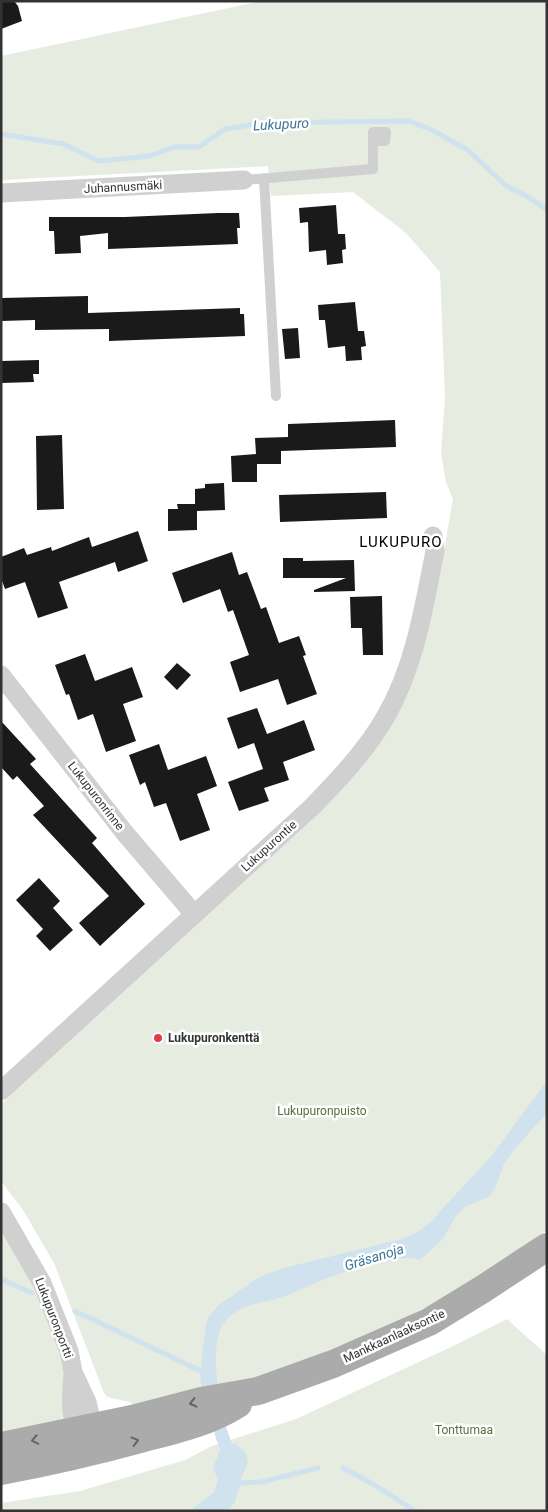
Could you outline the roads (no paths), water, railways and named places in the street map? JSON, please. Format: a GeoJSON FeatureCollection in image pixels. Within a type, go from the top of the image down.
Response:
{"type":"FeatureCollection","features":[{"type":"Feature","properties":{"kind":"main road","name":"Mankkaanlaaksontie"},"geometry":{"type":"LineString","coordinates":[[1,1446],[181,1428],[222,1414],[258,1391],[333,1364],[429,1322],[547,1247]]}},
{"type":"Feature","properties":{"kind":"main road","name":"Mankkaanlaaksontie"},"geometry":{"type":"LineString","coordinates":[[1,1471],[85,1437]]}},
{"type":"Feature","properties":{"kind":"street","name":"Juhannusmäki"},"geometry":{"type":"LineString","coordinates":[[1,193],[244,180]]}},
{"type":"Feature","properties":{"kind":"street","name":"Lukupurontie"},"geometry":{"type":"LineString","coordinates":[[1,1091],[311,808],[343,775],[387,716],[401,684],[417,639],[435,551],[434,536]]}},
{"type":"Feature","properties":{"kind":"street","name":"Lukupuronrinne"},"geometry":{"type":"LineString","coordinates":[[1,675],[124,832],[194,914]]}},
{"type":"Feature","properties":{"kind":"street","name":"Lukupuronportti"},"geometry":{"type":"LineString","coordinates":[[1,1212],[42,1283],[69,1351],[73,1372],[87,1402],[85,1437]]}},
{"type":"Feature","properties":{"kind":"lane"},"geometry":{"type":"LineString","coordinates":[[244,180],[373,169],[373,141]]}},
{"type":"Feature","properties":{"kind":"lane"},"geometry":{"type":"LineString","coordinates":[[264,178],[276,396]]}},
{"type":"Feature","properties":{"kind":"water","name":"Gräsanoja"},"geometry":{"type":"Polygon","coordinates":[[[547,1081],[547,1113],[516,1147],[504,1164],[496,1186],[489,1197],[466,1206],[456,1216],[443,1239],[420,1260],[398,1259],[350,1270],[277,1299],[254,1304],[232,1314],[222,1327],[217,1344],[216,1373],[218,1390],[202,1392],[200,1375],[206,1323],[209,1316],[219,1305],[259,1277],[284,1268],[402,1239],[416,1233],[432,1221],[489,1159],[547,1081]]]}},
{"type":"Feature","properties":{"kind":"water"},"geometry":{"type":"Polygon","coordinates":[[[224,1421],[232,1444],[235,1443],[245,1452],[248,1462],[235,1502],[230,1508],[223,1511],[190,1511],[214,1492],[218,1480],[213,1468],[220,1450],[213,1429],[224,1421]]]}},
{"type":"Feature","properties":{"kind":"waterway","name":"Lukupuro"},"geometry":{"type":"LineString","coordinates":[[1,134],[63,144],[99,161],[150,156],[174,147],[199,147],[225,129],[263,123],[408,121],[430,129],[468,150],[505,185],[530,198],[547,210]]}},
{"type":"Feature","properties":{"kind":"waterway"},"geometry":{"type":"LineString","coordinates":[[1,1279],[32,1293]]}},
{"type":"Feature","properties":{"kind":"waterway"},"geometry":{"type":"LineString","coordinates":[[75,1311],[205,1373]]}},
{"type":"Feature","properties":{"kind":"waterway"},"geometry":{"type":"LineString","coordinates":[[236,1487],[241,1483],[261,1482],[318,1468]]}},
{"type":"Feature","properties":{"kind":"waterway"},"geometry":{"type":"LineString","coordinates":[[343,1468],[373,1484],[415,1511]]}},
{"type":"Feature","properties":{"kind":"place","name":"Lukupuronkenttä"},"geometry":{"type":"Point","coordinates":[158,1038]}},
{"type":"Feature","properties":{"kind":"district","name":"LUKUPURO"},"geometry":{"type":"Point","coordinates":[401,542]}},
{"type":"Feature","properties":{"kind":"park label","name":"Lukupuronpuisto"},"geometry":{"type":"Point","coordinates":[322,1111]}},
{"type":"Feature","properties":{"kind":"park label","name":"Tonttumaa"},"geometry":{"type":"Point","coordinates":[464,1430]}}]}
